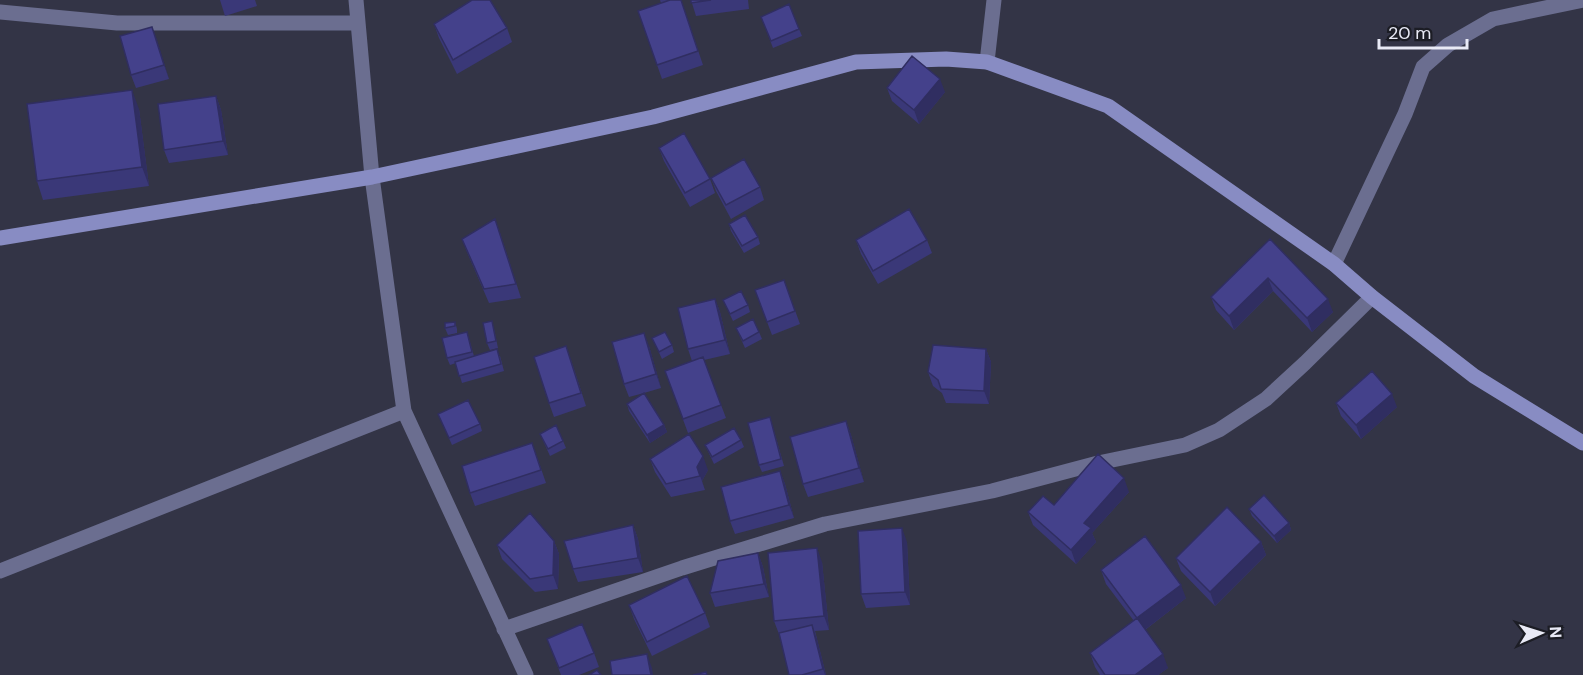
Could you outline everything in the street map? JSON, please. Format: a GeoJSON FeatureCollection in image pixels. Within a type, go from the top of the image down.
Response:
{"type":"FeatureCollection","features":[{"type":"Feature","properties":{"kind":"street"},"geometry":{"type":"LineString","coordinates":[[356,0],[372,177],[404,411],[526,675]]}},
{"type":"Feature","properties":{"kind":"street"},"geometry":{"type":"LineString","coordinates":[[987,62],[994,0]]}},
{"type":"Feature","properties":{"kind":"street"},"geometry":{"type":"LineString","coordinates":[[1334,264],[1405,114],[1423,67],[1448,45],[1493,19],[1583,0]]}},
{"type":"Feature","properties":{"kind":"street"},"geometry":{"type":"LineString","coordinates":[[0,12],[117,23],[358,23]]}},
{"type":"Feature","properties":{"kind":"street"},"geometry":{"type":"LineString","coordinates":[[0,238],[372,177],[653,117],[856,62],[945,59],[987,62],[1108,106],[1334,264],[1372,297],[1474,376],[1583,443]]}},
{"type":"Feature","properties":{"kind":"street"},"geometry":{"type":"LineString","coordinates":[[504,629],[682,568],[825,524],[992,490],[1185,444],[1219,430],[1266,399],[1372,297]]}},
{"type":"Feature","properties":{"kind":"street"},"geometry":{"type":"LineString","coordinates":[[0,571],[404,411]]}},
{"type":"Feature","properties":{"kind":"building"},"geometry":{"type":"Polygon","coordinates":[[[472,0],[490,0],[507,28],[453,60],[434,24],[472,0]]]}},
{"type":"Feature","properties":{"kind":"building"},"geometry":{"type":"Polygon","coordinates":[[[670,0],[681,0],[698,51],[657,65],[638,11],[670,0]]]}},
{"type":"Feature","properties":{"kind":"building"},"geometry":{"type":"Polygon","coordinates":[[[691,0],[711,0],[691,3],[691,0]]]}},
{"type":"Feature","properties":{"kind":"building"},"geometry":{"type":"Polygon","coordinates":[[[789,4],[799,29],[771,41],[761,17],[789,4]]]}},
{"type":"Feature","properties":{"kind":"building"},"geometry":{"type":"Polygon","coordinates":[[[152,27],[164,65],[131,75],[120,36],[152,27]]]}},
{"type":"Feature","properties":{"kind":"building"},"geometry":{"type":"Polygon","coordinates":[[[912,56],[940,79],[914,110],[887,88],[912,56]]]}},
{"type":"Feature","properties":{"kind":"building"},"geometry":{"type":"Polygon","coordinates":[[[132,90],[142,167],[37,181],[27,104],[132,90]]]}},
{"type":"Feature","properties":{"kind":"building"},"geometry":{"type":"Polygon","coordinates":[[[216,96],[223,141],[164,150],[158,104],[216,96]]]}},
{"type":"Feature","properties":{"kind":"building"},"geometry":{"type":"Polygon","coordinates":[[[684,133],[710,179],[685,193],[659,148],[684,133]]]}},
{"type":"Feature","properties":{"kind":"building"},"geometry":{"type":"Polygon","coordinates":[[[744,159],[760,187],[726,205],[711,178],[744,159]]]}},
{"type":"Feature","properties":{"kind":"building"},"geometry":{"type":"Polygon","coordinates":[[[909,209],[927,240],[873,271],[856,240],[909,209]]]}},
{"type":"Feature","properties":{"kind":"building"},"geometry":{"type":"Polygon","coordinates":[[[745,215],[758,237],[742,246],[729,224],[745,215]]]}},
{"type":"Feature","properties":{"kind":"building"},"geometry":{"type":"Polygon","coordinates":[[[495,219],[516,284],[484,289],[462,239],[495,219]]]}},
{"type":"Feature","properties":{"kind":"building"},"geometry":{"type":"Polygon","coordinates":[[[1270,239],[1328,299],[1307,318],[1268,278],[1229,316],[1211,297],[1270,239]]]}},
{"type":"Feature","properties":{"kind":"building"},"geometry":{"type":"Polygon","coordinates":[[[784,280],[795,311],[767,322],[755,290],[784,280]]]}},
{"type":"Feature","properties":{"kind":"building"},"geometry":{"type":"Polygon","coordinates":[[[741,291],[748,305],[730,314],[723,300],[741,291]]]}},
{"type":"Feature","properties":{"kind":"building"},"geometry":{"type":"Polygon","coordinates":[[[715,299],[725,340],[688,349],[678,308],[715,299]]]}},
{"type":"Feature","properties":{"kind":"building"},"geometry":{"type":"Polygon","coordinates":[[[753,319],[759,332],[743,341],[736,328],[753,319]]]}},
{"type":"Feature","properties":{"kind":"building"},"geometry":{"type":"Polygon","coordinates":[[[492,321],[496,341],[487,343],[483,323],[492,321]]]}},
{"type":"Feature","properties":{"kind":"building"},"geometry":{"type":"Polygon","coordinates":[[[455,322],[455,326],[445,328],[445,323],[455,322]]]}},
{"type":"Feature","properties":{"kind":"building"},"geometry":{"type":"Polygon","coordinates":[[[467,332],[472,352],[447,358],[442,338],[467,332]]]}},
{"type":"Feature","properties":{"kind":"building"},"geometry":{"type":"Polygon","coordinates":[[[665,332],[672,345],[659,352],[652,338],[665,332]]]}},
{"type":"Feature","properties":{"kind":"building"},"geometry":{"type":"Polygon","coordinates":[[[644,333],[656,374],[624,384],[612,342],[644,333]]]}},
{"type":"Feature","properties":{"kind":"building"},"geometry":{"type":"Polygon","coordinates":[[[933,345],[986,349],[984,391],[941,389],[938,380],[928,372],[933,345]]]}},
{"type":"Feature","properties":{"kind":"building"},"geometry":{"type":"Polygon","coordinates":[[[566,346],[581,393],[549,403],[534,357],[566,346]]]}},
{"type":"Feature","properties":{"kind":"building"},"geometry":{"type":"Polygon","coordinates":[[[497,349],[501,364],[459,376],[455,362],[497,349]]]}},
{"type":"Feature","properties":{"kind":"building"},"geometry":{"type":"Polygon","coordinates":[[[703,357],[721,405],[683,419],[665,371],[703,357]]]}},
{"type":"Feature","properties":{"kind":"building"},"geometry":{"type":"Polygon","coordinates":[[[1372,371],[1392,394],[1356,425],[1336,403],[1372,371]]]}},
{"type":"Feature","properties":{"kind":"building"},"geometry":{"type":"Polygon","coordinates":[[[644,393],[664,425],[647,435],[627,404],[644,393]]]}},
{"type":"Feature","properties":{"kind":"building"},"geometry":{"type":"Polygon","coordinates":[[[468,400],[480,424],[449,438],[438,414],[468,400]]]}},
{"type":"Feature","properties":{"kind":"building"},"geometry":{"type":"Polygon","coordinates":[[[770,417],[781,459],[759,465],[748,423],[770,417]]]}},
{"type":"Feature","properties":{"kind":"building"},"geometry":{"type":"Polygon","coordinates":[[[846,421],[859,468],[803,484],[790,437],[846,421]]]}},
{"type":"Feature","properties":{"kind":"building"},"geometry":{"type":"Polygon","coordinates":[[[556,425],[563,441],[548,449],[540,434],[556,425]]]}},
{"type":"Feature","properties":{"kind":"building"},"geometry":{"type":"Polygon","coordinates":[[[734,428],[741,440],[712,457],[705,445],[734,428]]]}},
{"type":"Feature","properties":{"kind":"building"},"geometry":{"type":"Polygon","coordinates":[[[689,434],[703,456],[697,467],[700,476],[666,484],[650,459],[689,434]]]}},
{"type":"Feature","properties":{"kind":"building"},"geometry":{"type":"Polygon","coordinates":[[[532,443],[541,470],[470,493],[462,466],[532,443]]]}},
{"type":"Feature","properties":{"kind":"building"},"geometry":{"type":"Polygon","coordinates":[[[1098,454],[1124,478],[1084,523],[1091,528],[1071,550],[1028,512],[1043,496],[1054,505],[1098,454]]]}},
{"type":"Feature","properties":{"kind":"building"},"geometry":{"type":"Polygon","coordinates":[[[780,471],[789,505],[730,521],[721,487],[780,471]]]}},
{"type":"Feature","properties":{"kind":"building"},"geometry":{"type":"Polygon","coordinates":[[[1264,495],[1289,523],[1274,536],[1249,509],[1264,495]]]}},
{"type":"Feature","properties":{"kind":"building"},"geometry":{"type":"Polygon","coordinates":[[[1227,507],[1261,542],[1210,592],[1176,558],[1227,507]]]}},
{"type":"Feature","properties":{"kind":"building"},"geometry":{"type":"Polygon","coordinates":[[[530,513],[554,541],[553,575],[530,579],[497,545],[530,513]]]}},
{"type":"Feature","properties":{"kind":"building"},"geometry":{"type":"Polygon","coordinates":[[[633,525],[638,558],[573,569],[564,541],[633,525]]]}},
{"type":"Feature","properties":{"kind":"building"},"geometry":{"type":"Polygon","coordinates":[[[902,528],[905,592],[861,594],[858,531],[902,528]]]}},
{"type":"Feature","properties":{"kind":"building"},"geometry":{"type":"Polygon","coordinates":[[[1145,536],[1181,585],[1137,618],[1101,570],[1145,536]]]}},
{"type":"Feature","properties":{"kind":"building"},"geometry":{"type":"Polygon","coordinates":[[[817,548],[824,616],[774,621],[768,553],[817,548]]]}},
{"type":"Feature","properties":{"kind":"building"},"geometry":{"type":"Polygon","coordinates":[[[758,553],[764,584],[710,593],[718,561],[758,553]]]}},
{"type":"Feature","properties":{"kind":"building"},"geometry":{"type":"Polygon","coordinates":[[[687,576],[705,613],[647,642],[629,605],[687,576]]]}},
{"type":"Feature","properties":{"kind":"building"},"geometry":{"type":"Polygon","coordinates":[[[1137,618],[1163,654],[1135,675],[1105,675],[1090,653],[1137,618]]]}},
{"type":"Feature","properties":{"kind":"building"},"geometry":{"type":"Polygon","coordinates":[[[582,624],[594,653],[559,668],[547,639],[582,624]]]}},
{"type":"Feature","properties":{"kind":"building"},"geometry":{"type":"Polygon","coordinates":[[[812,625],[823,669],[802,675],[789,675],[779,633],[812,625]]]}},
{"type":"Feature","properties":{"kind":"building"},"geometry":{"type":"Polygon","coordinates":[[[647,654],[651,675],[612,675],[610,661],[647,654]]]}},
{"type":"Feature","properties":{"kind":"building"},"geometry":{"type":"Polygon","coordinates":[[[597,670],[601,675],[589,675],[597,670]]]}}]}
